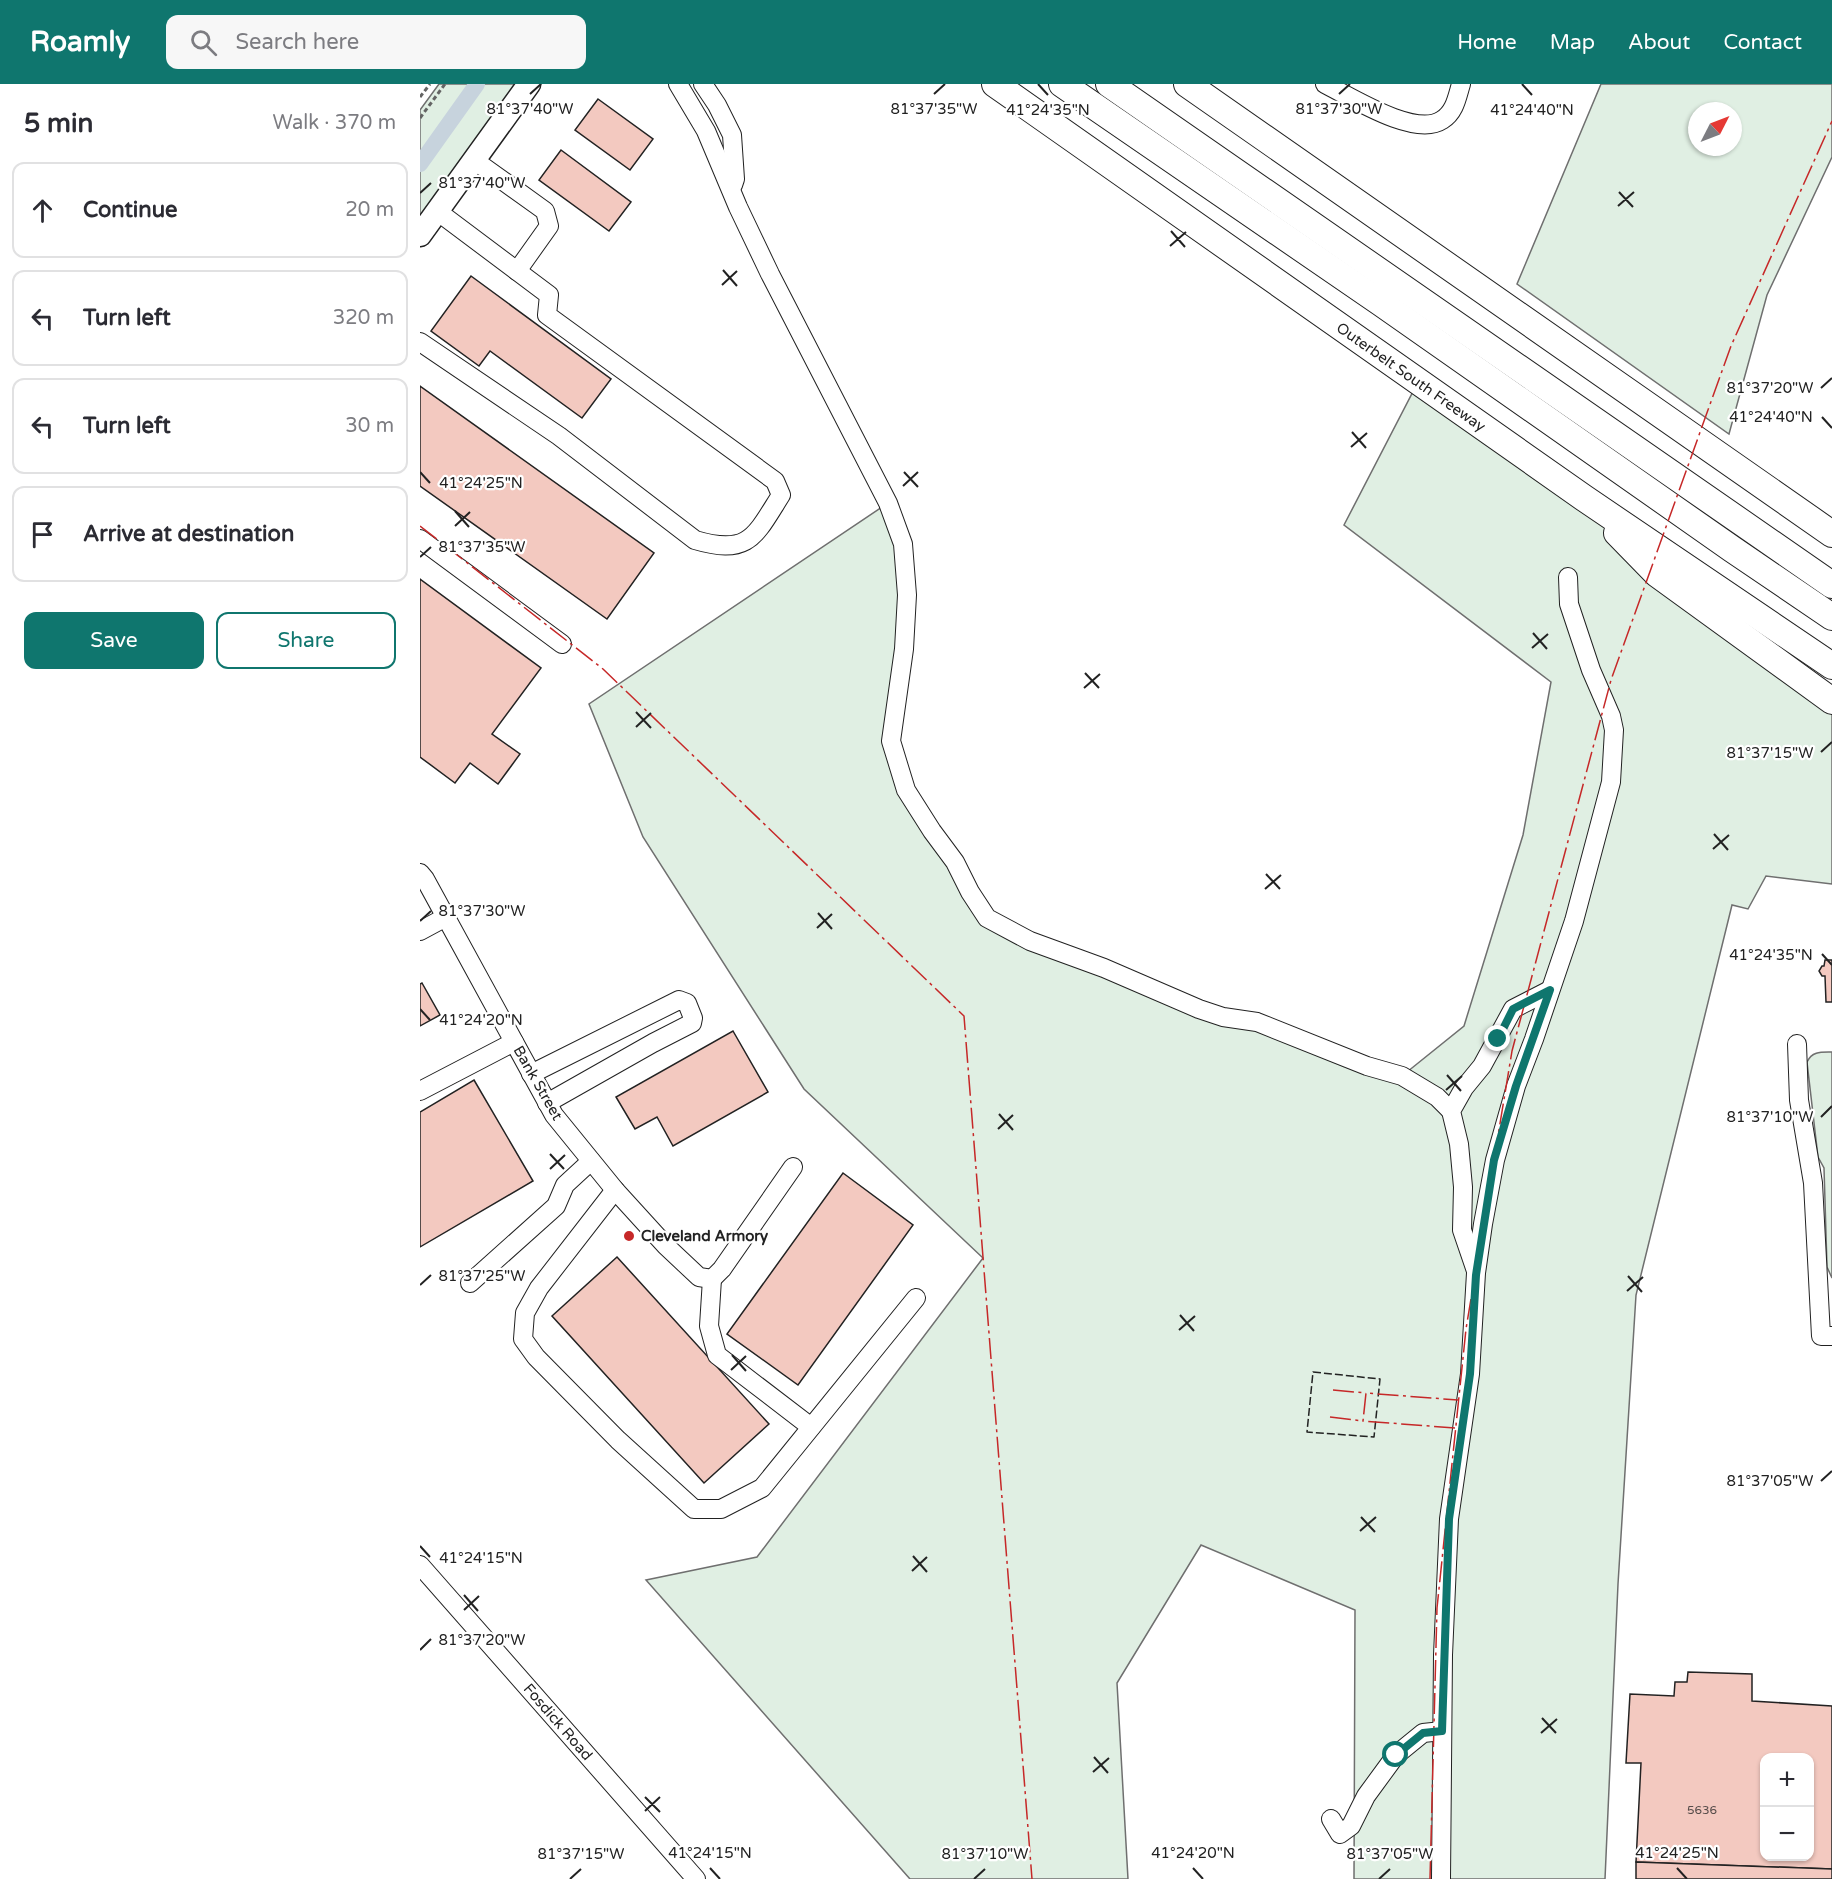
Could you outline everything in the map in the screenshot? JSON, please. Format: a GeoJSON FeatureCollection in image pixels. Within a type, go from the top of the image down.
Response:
{"type":"FeatureCollection","features":[{"type":"Feature","properties":{"kind":"highway","name":"Outerbelt South Freeway"},"geometry":{"type":"LineString","coordinates":[[994,84],[1584,498],[1662,564]]}},
{"type":"Feature","properties":{"kind":"highway"},"geometry":{"type":"LineString","coordinates":[[1062,84],[1832,617]]}},
{"type":"Feature","properties":{"kind":"highway"},"geometry":{"type":"LineString","coordinates":[[1108,84],[1832,585]]}},
{"type":"Feature","properties":{"kind":"highway"},"geometry":{"type":"LineString","coordinates":[[1187,84],[1832,534]]}},
{"type":"Feature","properties":{"kind":"highway"},"geometry":{"type":"LineString","coordinates":[[1662,564],[1832,666]]}},
{"type":"Feature","properties":{"kind":"highway"},"geometry":{"type":"LineString","coordinates":[[1662,564],[1832,701]]}},
{"type":"Feature","properties":{"kind":"main road"},"geometry":{"type":"LineString","coordinates":[[420,235],[529,84]]}},
{"type":"Feature","properties":{"kind":"street"},"geometry":{"type":"LineString","coordinates":[[678,84],[706,131],[770,274],[888,503],[903,544],[907,595],[904,649],[891,741],[906,790],[955,862],[970,892],[987,918],[1030,940],[1104,968],[1199,1009],[1223,1017],[1257,1022],[1367,1065],[1402,1076],[1437,1097],[1451,1111],[1459,1144],[1463,1187],[1462,1230],[1476,1273]]}},
{"type":"Feature","properties":{"kind":"street"},"geometry":{"type":"LineString","coordinates":[[703,84],[732,135],[735,179],[731,189]]}},
{"type":"Feature","properties":{"kind":"street"},"geometry":{"type":"LineString","coordinates":[[1325,84],[1401,122],[1426,126],[1442,121],[1453,109],[1461,84]]}},
{"type":"Feature","properties":{"kind":"street"},"geometry":{"type":"LineString","coordinates":[[1348,84],[1401,122]]}},
{"type":"Feature","properties":{"kind":"street"},"geometry":{"type":"LineString","coordinates":[[474,160],[544,211],[549,226],[518,272]]}},
{"type":"Feature","properties":{"kind":"street"},"geometry":{"type":"LineString","coordinates":[[420,342],[559,436],[695,540],[714,546],[737,545],[755,535],[781,495],[775,481],[547,315],[549,295],[437,211]]}},
{"type":"Feature","properties":{"kind":"street"},"geometry":{"type":"LineString","coordinates":[[420,539],[562,644]]}},
{"type":"Feature","properties":{"kind":"street"},"geometry":{"type":"LineString","coordinates":[[1441,1879],[1442,1731],[1449,1519],[1470,1374],[1476,1273],[1494,1160],[1516,1086],[1574,921],[1611,782],[1614,730],[1611,716],[1591,670],[1569,604],[1568,577]]}},
{"type":"Feature","properties":{"kind":"street","name":"Bank Street"},"geometry":{"type":"LineString","coordinates":[[420,873],[554,1115],[615,1190],[685,1265],[699,1277],[712,1279]]}},
{"type":"Feature","properties":{"kind":"street"},"geometry":{"type":"LineString","coordinates":[[420,931],[446,917]]}},
{"type":"Feature","properties":{"kind":"street"},"geometry":{"type":"LineString","coordinates":[[1451,1111],[1464,1088],[1482,1066],[1513,1009],[1550,990]]}},
{"type":"Feature","properties":{"kind":"street"},"geometry":{"type":"LineString","coordinates":[[531,1074],[679,1000],[687,1003],[693,1018],[692,1023],[547,1103]]}},
{"type":"Feature","properties":{"kind":"street"},"geometry":{"type":"LineString","coordinates":[[420,1091],[514,1042]]}},
{"type":"Feature","properties":{"kind":"street"},"geometry":{"type":"LineString","coordinates":[[1797,1044],[1799,1100],[1813,1183],[1825,1288],[1821,1336],[1832,1336]]}},
{"type":"Feature","properties":{"kind":"street"},"geometry":{"type":"LineString","coordinates":[[470,1283],[556,1206],[565,1185],[591,1161]]}},
{"type":"Feature","properties":{"kind":"street"},"geometry":{"type":"LineString","coordinates":[[794,1167],[722,1269],[712,1279],[709,1326],[717,1355],[811,1427]]}},
{"type":"Feature","properties":{"kind":"street"},"geometry":{"type":"LineString","coordinates":[[615,1190],[539,1288],[525,1314],[523,1339],[536,1357],[618,1440],[694,1509],[722,1509],[762,1488],[916,1298]]}},
{"type":"Feature","properties":{"kind":"street","name":"Fosdick Road"},"geometry":{"type":"LineString","coordinates":[[420,1565],[696,1879]]}},
{"type":"Feature","properties":{"kind":"street"},"geometry":{"type":"LineString","coordinates":[[1331,1819],[1340,1834],[1351,1826],[1366,1797],[1396,1755],[1423,1733],[1442,1731]]}},
{"type":"Feature","properties":{"kind":"path"},"geometry":{"type":"LineString","coordinates":[[420,97],[430,84]]}},
{"type":"Feature","properties":{"kind":"path"},"geometry":{"type":"LineString","coordinates":[[420,118],[445,84]]}},
{"type":"Feature","properties":{"kind":"green space"},"geometry":{"type":"Polygon","coordinates":[[[439,84],[516,84],[420,217],[420,110],[439,84]]]}},
{"type":"Feature","properties":{"kind":"green space"},"geometry":{"type":"Polygon","coordinates":[[[1601,84],[1832,84],[1832,157],[1767,295],[1729,434],[1517,284],[1601,84]]]}},
{"type":"Feature","properties":{"kind":"green space"},"geometry":{"type":"Polygon","coordinates":[[[1418,382],[1832,701],[1832,884],[1766,876],[1748,909],[1732,905],[1636,1295],[1618,1584],[1605,1879],[1354,1879],[1355,1610],[1201,1545],[1117,1683],[1128,1879],[910,1879],[646,1580],[757,1557],[983,1258],[804,1089],[643,837],[589,704],[888,503],[903,544],[891,741],[906,790],[987,918],[1030,941],[1402,1076],[1464,1026],[1523,835],[1551,682],[1344,525],[1418,382]]]}},
{"type":"Feature","properties":{"kind":"green space"},"geometry":{"type":"Polygon","coordinates":[[[1832,1052],[1832,1278],[1827,1267],[1824,1168],[1818,1157],[1807,1062],[1814,1054],[1832,1052]]]}},
{"type":"Feature","properties":{"kind":"building"},"geometry":{"type":"Polygon","coordinates":[[[598,99],[653,139],[630,170],[575,130],[598,99]]]}},
{"type":"Feature","properties":{"kind":"building"},"geometry":{"type":"Polygon","coordinates":[[[561,150],[631,202],[609,231],[539,180],[561,150]]]}},
{"type":"Feature","properties":{"kind":"building"},"geometry":{"type":"Polygon","coordinates":[[[471,276],[611,379],[582,418],[490,351],[479,366],[431,331],[471,276]]]}},
{"type":"Feature","properties":{"kind":"building"},"geometry":{"type":"Polygon","coordinates":[[[420,386],[654,553],[607,619],[420,486],[420,386]]]}},
{"type":"Feature","properties":{"kind":"building"},"geometry":{"type":"Polygon","coordinates":[[[420,579],[541,668],[492,734],[520,754],[498,784],[470,763],[455,783],[420,757],[420,579]]]}},
{"type":"Feature","properties":{"kind":"building"},"geometry":{"type":"Polygon","coordinates":[[[1825,960],[1832,960],[1832,1002],[1826,1002],[1825,976],[1822,976],[1819,971],[1824,966],[1825,960]]]}},
{"type":"Feature","properties":{"kind":"building"},"geometry":{"type":"Polygon","coordinates":[[[422,983],[440,1015],[420,1026],[420,984],[422,983]]]}},
{"type":"Feature","properties":{"kind":"building"},"geometry":{"type":"Polygon","coordinates":[[[733,1031],[768,1092],[673,1146],[657,1117],[635,1129],[616,1097],[733,1031]]]}},
{"type":"Feature","properties":{"kind":"building"},"geometry":{"type":"Polygon","coordinates":[[[474,1080],[533,1181],[420,1247],[420,1112],[474,1080]]]}},
{"type":"Feature","properties":{"kind":"building"},"geometry":{"type":"Polygon","coordinates":[[[843,1173],[913,1225],[798,1385],[727,1334],[843,1173]]]}},
{"type":"Feature","properties":{"kind":"building"},"geometry":{"type":"Polygon","coordinates":[[[617,1257],[769,1424],[704,1483],[552,1316],[617,1257]]]}},
{"type":"Feature","properties":{"kind":"building"},"geometry":{"type":"Polygon","coordinates":[[[1688,1672],[1752,1674],[1752,1701],[1832,1706],[1832,1869],[1636,1862],[1641,1763],[1626,1763],[1630,1694],[1674,1696],[1675,1682],[1687,1682],[1688,1672]]]}},
{"type":"Feature","properties":{"kind":"building"},"geometry":{"type":"Polygon","coordinates":[[[1636,1862],[1832,1869],[1832,1879],[1636,1879],[1636,1862]]]}},
{"type":"Feature","properties":{"kind":"waterway"},"geometry":{"type":"LineString","coordinates":[[420,164],[477,84]]}},
{"type":"Feature","properties":{"kind":"fence"},"geometry":{"type":"LineString","coordinates":[[1313,1372],[1380,1379],[1374,1437],[1307,1432],[1313,1372]]}},
{"type":"Feature","properties":{"kind":"power"},"geometry":{"type":"LineString","coordinates":[[1430,1879],[1437,1608],[1466,1329],[1512,1051],[1611,680],[1731,346],[1832,121]]}},
{"type":"Feature","properties":{"kind":"power"},"geometry":{"type":"LineString","coordinates":[[420,526],[603,669],[964,1016],[1032,1879]]}},
{"type":"Feature","properties":{"kind":"power"},"geometry":{"type":"LineString","coordinates":[[1333,1390],[1366,1393]]}},
{"type":"Feature","properties":{"kind":"power"},"geometry":{"type":"LineString","coordinates":[[1455,1428],[1363,1421],[1366,1393],[1458,1400]]}},
{"type":"Feature","properties":{"kind":"power"},"geometry":{"type":"LineString","coordinates":[[1330,1417],[1363,1421]]}},
{"type":"Feature","properties":{"kind":"place","name":"Cleveland Armory"},"geometry":{"type":"Point","coordinates":[629,1236]}},
{"type":"Feature","properties":{"kind":"route"},"geometry":{"type":"LineString","coordinates":[[1396,1755],[1423,1733],[1442,1731],[1449,1519],[1470,1374],[1476,1275],[1494,1160],[1516,1086],[1550,990],[1513,1009],[1498,1039]]}}]}
